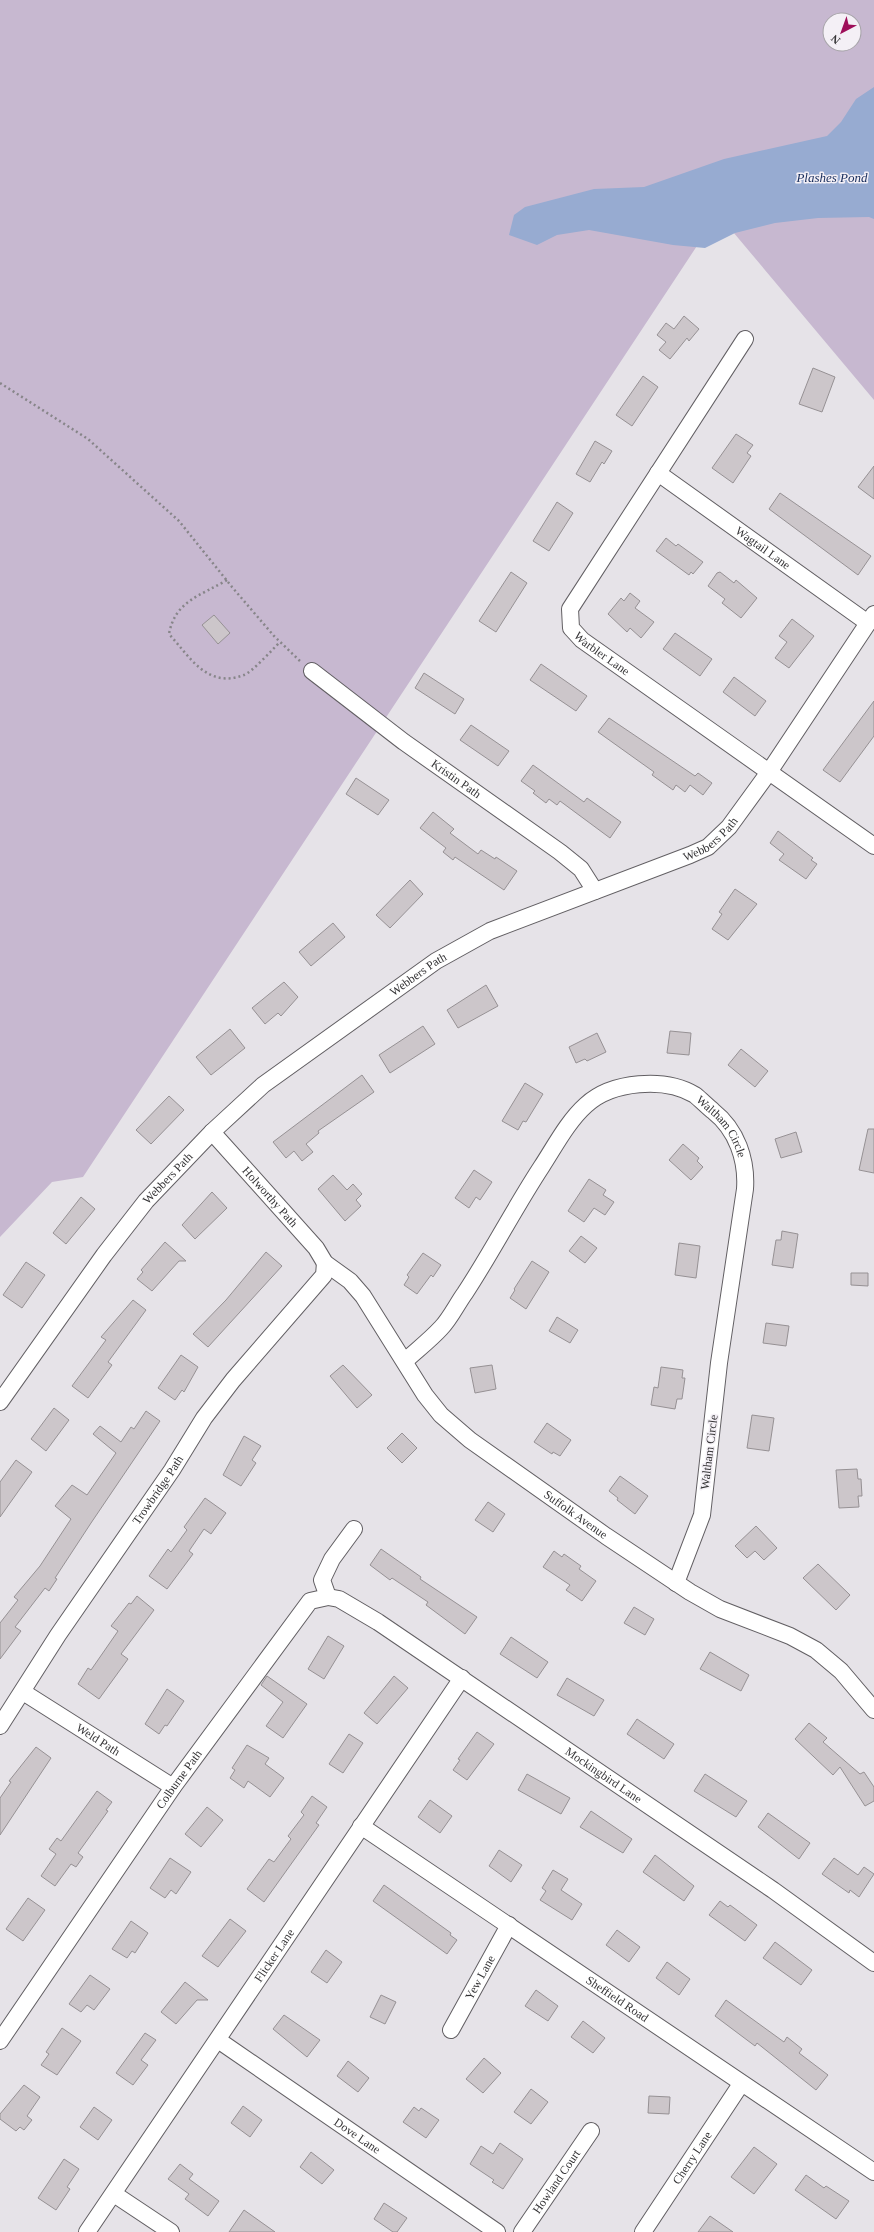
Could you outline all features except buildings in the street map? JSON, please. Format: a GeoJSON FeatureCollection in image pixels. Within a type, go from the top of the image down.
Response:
{"type":"FeatureCollection","features":[{"type":"Feature","properties":{"kind":"street","name":"Warbler Lane"},"geometry":{"type":"LineString","coordinates":[[744,339],[570,609],[572,628],[582,640],[874,846]]}},
{"type":"Feature","properties":{"kind":"street","name":"Wagtail Lane"},"geometry":{"type":"LineString","coordinates":[[658,473],[871,618]]}},
{"type":"Feature","properties":{"kind":"street","name":"Webbers Path"},"geometry":{"type":"LineString","coordinates":[[0,1402],[104,1255],[146,1201],[212,1132],[263,1085],[436,961],[490,931],[708,847],[721,836],[769,772],[871,618]]}},
{"type":"Feature","properties":{"kind":"street","name":"Kristin Path"},"geometry":{"type":"LineString","coordinates":[[312,671],[404,742],[560,852],[581,869],[595,891]]}},
{"type":"Feature","properties":{"kind":"street","name":"Waltham Circle"},"geometry":{"type":"LineString","coordinates":[[405,1361],[442,1327],[474,1279],[566,1129],[586,1105],[608,1090],[635,1084],[662,1086],[694,1095],[718,1114],[731,1130],[740,1148],[745,1164],[745,1189],[719,1364],[702,1515],[676,1583]]}},
{"type":"Feature","properties":{"kind":"street","name":"Holworthy Path"},"geometry":{"type":"LineString","coordinates":[[212,1132],[316,1248],[326,1263]]}},
{"type":"Feature","properties":{"kind":"street","name":"Suffolk Avenue"},"geometry":{"type":"LineString","coordinates":[[326,1263],[350,1281],[363,1296],[425,1394],[441,1415],[470,1440],[676,1583],[720,1609],[790,1636],[816,1650],[841,1671],[874,1710]]}},
{"type":"Feature","properties":{"kind":"street","name":"Trowbridge Path"},"geometry":{"type":"LineString","coordinates":[[0,1726],[58,1635],[172,1470],[204,1418],[232,1380],[324,1275],[326,1263]]}},
{"type":"Feature","properties":{"kind":"street"},"geometry":{"type":"LineString","coordinates":[[328,1597],[322,1580],[332,1559],[354,1529]]}},
{"type":"Feature","properties":{"kind":"street","name":"Mockingbird Lane"},"geometry":{"type":"LineString","coordinates":[[328,1597],[339,1599],[378,1622],[462,1678],[773,1890],[874,1963]]}},
{"type":"Feature","properties":{"kind":"street","name":"Colburne Path"},"geometry":{"type":"LineString","coordinates":[[0,2041],[173,1787],[310,1601],[328,1597]]}},
{"type":"Feature","properties":{"kind":"street","name":"Flicker Lane"},"geometry":{"type":"LineString","coordinates":[[87,2232],[462,1678]]}},
{"type":"Feature","properties":{"kind":"street","name":"Weld Path"},"geometry":{"type":"LineString","coordinates":[[23,1692],[173,1787]]}},
{"type":"Feature","properties":{"kind":"street","name":"Sheffield Road"},"geometry":{"type":"LineString","coordinates":[[361,1826],[509,1925],[741,2084],[874,2172]]}},
{"type":"Feature","properties":{"kind":"street","name":"Yew Lane"},"geometry":{"type":"LineString","coordinates":[[451,2030],[509,1925]]}},
{"type":"Feature","properties":{"kind":"street","name":"Dove Lane"},"geometry":{"type":"LineString","coordinates":[[218,2040],[497,2232]]}},
{"type":"Feature","properties":{"kind":"street","name":"Cherry Lane"},"geometry":{"type":"LineString","coordinates":[[644,2232],[741,2084]]}},
{"type":"Feature","properties":{"kind":"street","name":"Howland Court"},"geometry":{"type":"LineString","coordinates":[[522,2232],[591,2131]]}},
{"type":"Feature","properties":{"kind":"street"},"geometry":{"type":"LineString","coordinates":[[114,2194],[171,2232]]}},
{"type":"Feature","properties":{"kind":"path"},"geometry":{"type":"LineString","coordinates":[[0,383],[88,439],[179,521],[280,642],[312,671]]}},
{"type":"Feature","properties":{"kind":"path"},"geometry":{"type":"LineString","coordinates":[[227,580],[181,607],[172,620],[169,634],[202,672],[221,679],[245,675],[280,642]]}},
{"type":"Feature","properties":{"kind":"shaded area"},"geometry":{"type":"Polygon","coordinates":[[[0,0],[874,0],[874,400],[718,214],[83,1177],[52,1182],[0,1237],[0,0]]]}},
{"type":"Feature","properties":{"kind":"water","name":"Plashes Pond"},"geometry":{"type":"Polygon","coordinates":[[[874,87],[874,219],[869,217],[818,218],[775,223],[735,233],[705,248],[673,245],[589,230],[557,235],[537,245],[509,235],[514,215],[525,207],[594,189],[644,187],[724,159],[827,136],[841,122],[856,99],[874,87]]]}}]}
